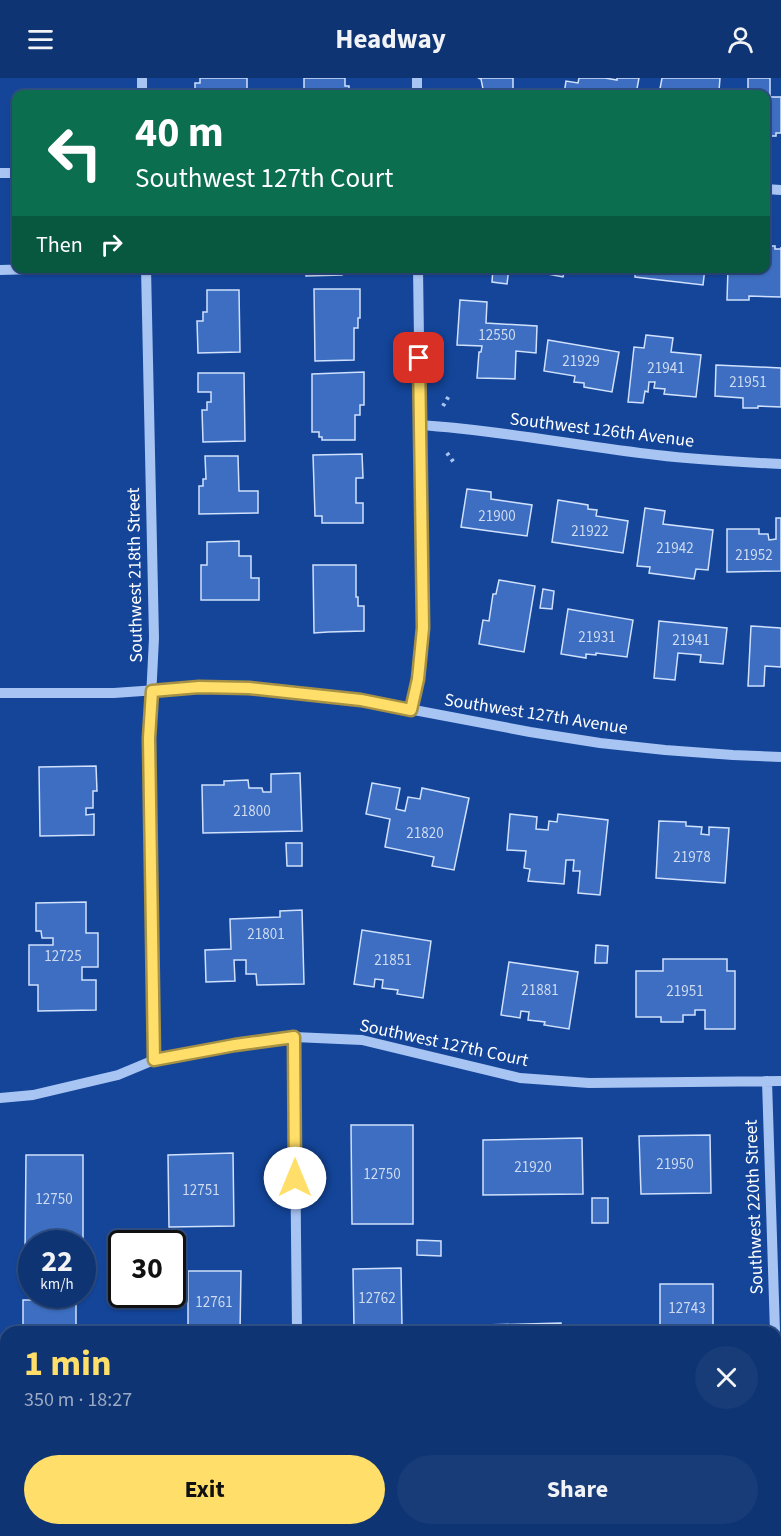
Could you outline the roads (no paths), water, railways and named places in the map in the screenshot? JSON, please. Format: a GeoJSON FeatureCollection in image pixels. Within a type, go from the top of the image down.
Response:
{"type":"FeatureCollection","features":[{"type":"Feature","properties":{"kind":"street","name":"Southwest 218th Street"},"geometry":{"type":"LineString","coordinates":[[146,273],[154,638],[149,738],[154,1060]]}},
{"type":"Feature","properties":{"kind":"street"},"geometry":{"type":"LineString","coordinates":[[411,710],[418,679],[423,628],[418,273]]}},
{"type":"Feature","properties":{"kind":"street","name":"Southwest 126th Avenue"},"geometry":{"type":"LineString","coordinates":[[419,425],[466,429],[657,455],[781,464]]}},
{"type":"Feature","properties":{"kind":"street","name":"Southwest 127th Avenue"},"geometry":{"type":"LineString","coordinates":[[0,693],[114,693],[199,687],[249,688],[361,700],[600,743],[688,752],[781,757]]}},
{"type":"Feature","properties":{"kind":"street"},"geometry":{"type":"LineString","coordinates":[[294,1037],[297,1326]]}},
{"type":"Feature","properties":{"kind":"street","name":"Southwest 127th Court"},"geometry":{"type":"LineString","coordinates":[[0,1098],[33,1095],[118,1075],[154,1060],[294,1037],[362,1040],[520,1078],[589,1083],[781,1081]]}},
{"type":"Feature","properties":{"kind":"street","name":"Southwest 220th Street"},"geometry":{"type":"LineString","coordinates":[[767,1081],[775,1326]]}}]}
